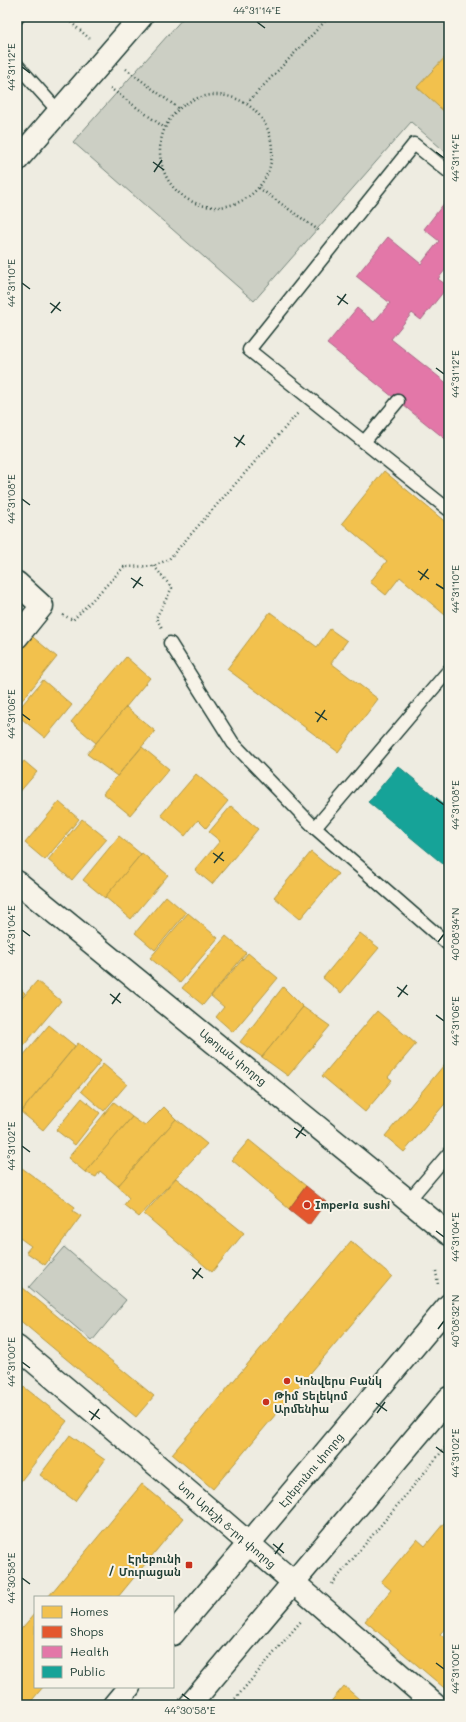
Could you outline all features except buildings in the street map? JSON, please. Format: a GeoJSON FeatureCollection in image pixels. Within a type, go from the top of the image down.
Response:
{"type":"FeatureCollection","features":[{"type":"Feature","properties":{"kind":"main road"},"geometry":{"type":"LineString","coordinates":[[17,160],[141,17]]}},
{"type":"Feature","properties":{"kind":"main road"},"geometry":{"type":"LineString","coordinates":[[17,583],[42,606],[17,637]]}},
{"type":"Feature","properties":{"kind":"main road","name":"Աթոյան փողոց"},"geometry":{"type":"LineString","coordinates":[[17,882],[449,1234]]}},
{"type":"Feature","properties":{"kind":"main road","name":"Էրեբունու փողոց"},"geometry":{"type":"LineString","coordinates":[[174,1633],[249,1544],[444,1298]]}},
{"type":"Feature","properties":{"kind":"main road","name":"Նոր Արեշի 8-րդ փողոց"},"geometry":{"type":"LineString","coordinates":[[17,1347],[436,1705]]}},
{"type":"Feature","properties":{"kind":"main road"},"geometry":{"type":"LineString","coordinates":[[190,1705],[449,1398]]}},
{"type":"Feature","properties":{"kind":"main road"},"geometry":{"type":"LineString","coordinates":[[114,1705],[128,1688]]}},
{"type":"Feature","properties":{"kind":"lane"},"geometry":{"type":"LineString","coordinates":[[17,65],[59,112]]}},
{"type":"Feature","properties":{"kind":"lane"},"geometry":{"type":"LineString","coordinates":[[449,172],[414,144],[249,350],[449,510]]}},
{"type":"Feature","properties":{"kind":"lane"},"geometry":{"type":"LineString","coordinates":[[364,442],[398,401]]}},
{"type":"Feature","properties":{"kind":"lane"},"geometry":{"type":"LineString","coordinates":[[170,643],[233,743],[315,828],[449,945]]}},
{"type":"Feature","properties":{"kind":"lane"},"geometry":{"type":"LineString","coordinates":[[315,828],[449,670]]}},
{"type":"Feature","properties":{"kind":"lane"},"geometry":{"type":"LineString","coordinates":[[409,1200],[449,1153]]}},
{"type":"Feature","properties":{"kind":"path"},"geometry":{"type":"LineString","coordinates":[[65,17],[107,55],[178,108]]}},
{"type":"Feature","properties":{"kind":"path"},"geometry":{"type":"LineString","coordinates":[[247,103],[329,17]]}},
{"type":"Feature","properties":{"kind":"path"},"geometry":{"type":"LineString","coordinates":[[91,74],[165,128]]}},
{"type":"Feature","properties":{"kind":"path"},"geometry":{"type":"LineString","coordinates":[[212,94],[230,95],[247,103],[262,116],[270,133],[273,152],[270,171],[260,188],[245,200],[228,207],[210,207],[192,202],[176,191],[166,177],[160,159],[160,140],[167,123],[178,108],[194,98],[212,94]]}},
{"type":"Feature","properties":{"kind":"path"},"geometry":{"type":"LineString","coordinates":[[260,188],[335,242]]}},
{"type":"Feature","properties":{"kind":"path"},"geometry":{"type":"LineString","coordinates":[[42,606],[73,620],[124,567],[154,566],[169,559],[310,399]]}},
{"type":"Feature","properties":{"kind":"path"},"geometry":{"type":"LineString","coordinates":[[154,566],[172,588],[156,618],[170,643]]}},
{"type":"Feature","properties":{"kind":"path"},"geometry":{"type":"LineString","coordinates":[[436,1271],[444,1298]]}},
{"type":"Feature","properties":{"kind":"path"},"geometry":{"type":"LineString","coordinates":[[230,1705],[449,1443]]}},
{"type":"Feature","properties":{"kind":"shaded area"},"geometry":{"type":"Polygon","coordinates":[[[184,17],[449,17],[449,155],[411,122],[254,301],[73,142],[184,17]]]}},
{"type":"Feature","properties":{"kind":"shaded area"},"geometry":{"type":"Polygon","coordinates":[[[64,1247],[126,1300],[92,1341],[29,1287],[64,1247]]]}},
{"type":"Feature","properties":{"kind":"place","name":"Imperia sushi"},"geometry":{"type":"Point","coordinates":[307,1205]}},
{"type":"Feature","properties":{"kind":"place","name":"Կոնվերս Բանկ"},"geometry":{"type":"Point","coordinates":[287,1381]}},
{"type":"Feature","properties":{"kind":"place","name":"Թիմ Տելեկոմ Արմենիա"},"geometry":{"type":"Point","coordinates":[266,1402]}},
{"type":"Feature","properties":{"kind":"place","name":"Էրեբունի / Մուրացան"},"geometry":{"type":"Point","coordinates":[189,1565]}}]}
